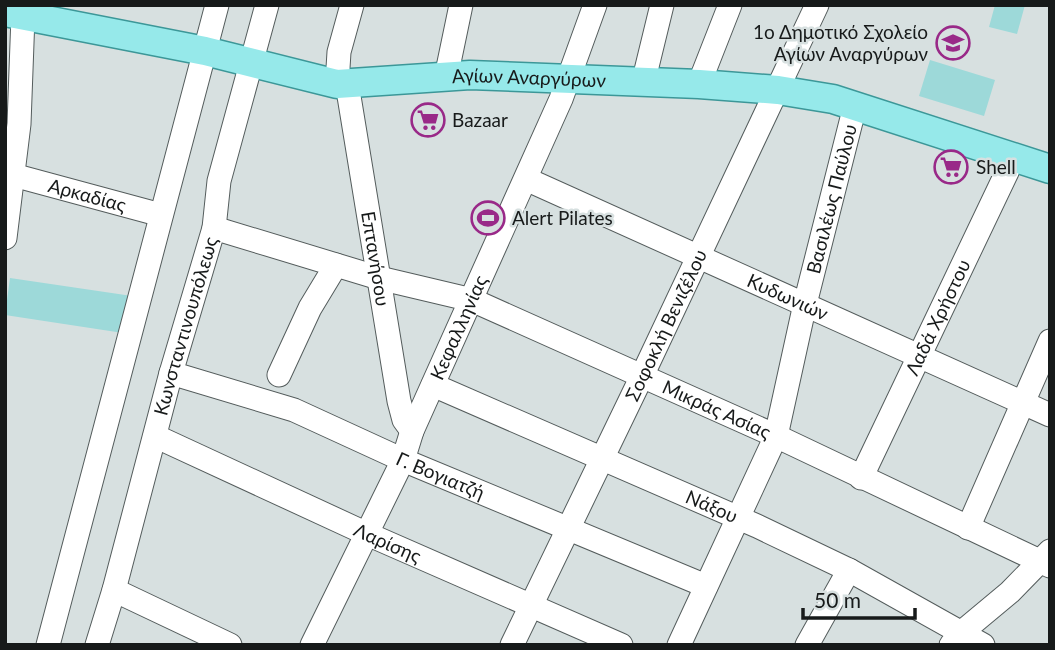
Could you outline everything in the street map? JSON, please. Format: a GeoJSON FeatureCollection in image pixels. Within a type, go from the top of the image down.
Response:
{"type":"FeatureCollection","features":[{"type":"Feature","properties":{"kind":"main road","name":"Αγίων Αναργύρων"},"geometry":{"type":"LineString","coordinates":[[10,12],[205,51],[342,84],[470,75],[699,84],[778,90],[833,99],[1050,169]]}},
{"type":"Feature","properties":{"kind":"street"},"geometry":{"type":"LineString","coordinates":[[48,645],[217,5]]}},
{"type":"Feature","properties":{"kind":"street","name":"Κωνσταντινουπόλεως"},"geometry":{"type":"LineString","coordinates":[[97,645],[171,373],[214,228],[219,181],[267,5]]}},
{"type":"Feature","properties":{"kind":"street","name":"Επτανήσου"},"geometry":{"type":"LineString","coordinates":[[352,5],[339,52],[342,84],[399,401],[404,420],[412,431]]}},
{"type":"Feature","properties":{"kind":"street"},"geometry":{"type":"LineString","coordinates":[[446,77],[460,5]]}},
{"type":"Feature","properties":{"kind":"street","name":"Κεφαλληνίας"},"geometry":{"type":"LineString","coordinates":[[312,645],[403,460],[412,431],[526,179],[568,79],[595,5]]}},
{"type":"Feature","properties":{"kind":"street"},"geometry":{"type":"LineString","coordinates":[[643,83],[662,5]]}},
{"type":"Feature","properties":{"kind":"street"},"geometry":{"type":"LineString","coordinates":[[699,84],[730,5]]}},
{"type":"Feature","properties":{"kind":"street","name":"Σοφοκλή Βενιζέλου"},"geometry":{"type":"LineString","coordinates":[[512,645],[817,5]]}},
{"type":"Feature","properties":{"kind":"street"},"geometry":{"type":"LineString","coordinates":[[5,238],[19,124],[10,12]]}},
{"type":"Feature","properties":{"kind":"street","name":"Βασιλέως Παύλου"},"geometry":{"type":"LineString","coordinates":[[679,645],[776,436],[805,304],[855,106]]}},
{"type":"Feature","properties":{"kind":"street","name":"Λαδά Χρήστου"},"geometry":{"type":"LineString","coordinates":[[861,478],[1012,157]]}},
{"type":"Feature","properties":{"kind":"street","name":"Αρκαδίας"},"geometry":{"type":"LineString","coordinates":[[13,175],[161,215]]}},
{"type":"Feature","properties":{"kind":"street","name":"Κυδωνιών"},"geometry":{"type":"LineString","coordinates":[[526,179],[1050,415]]}},
{"type":"Feature","properties":{"kind":"street","name":"Μικράς Ασίας"},"geometry":{"type":"LineString","coordinates":[[214,228],[379,278],[472,300],[776,436],[968,528],[1046,559]]}},
{"type":"Feature","properties":{"kind":"street"},"geometry":{"type":"LineString","coordinates":[[279,375],[310,308],[336,265]]}},
{"type":"Feature","properties":{"kind":"street"},"geometry":{"type":"LineString","coordinates":[[968,528],[1050,341]]}},
{"type":"Feature","properties":{"kind":"street","name":"Γ. Βογιατζή"},"geometry":{"type":"LineString","coordinates":[[171,373],[294,410],[403,460],[706,586]]}},
{"type":"Feature","properties":{"kind":"street","name":"Νάξου"},"geometry":{"type":"LineString","coordinates":[[433,386],[738,517],[849,570],[957,638],[983,645]]}},
{"type":"Feature","properties":{"kind":"street","name":"Λαρίσης"},"geometry":{"type":"LineString","coordinates":[[155,436],[365,534],[621,645]]}},
{"type":"Feature","properties":{"kind":"street"},"geometry":{"type":"LineString","coordinates":[[957,638],[1046,559]]}},
{"type":"Feature","properties":{"kind":"street"},"geometry":{"type":"LineString","coordinates":[[807,645],[849,570]]}},
{"type":"Feature","properties":{"kind":"street"},"geometry":{"type":"LineString","coordinates":[[114,590],[230,645]]}},
{"type":"Feature","properties":{"kind":"shaded area"},"geometry":{"type":"Polygon","coordinates":[[[995,5],[1025,5],[1017,34],[989,27],[995,5]]]}},
{"type":"Feature","properties":{"kind":"shaded area"},"geometry":{"type":"Polygon","coordinates":[[[930,60],[995,80],[984,116],[919,96],[930,60]]]}},
{"type":"Feature","properties":{"kind":"shaded area"},"geometry":{"type":"Polygon","coordinates":[[[10,278],[132,296],[123,333],[5,315],[10,278]]]}},
{"type":"Feature","properties":{"kind":"place","name":"1ο Δημοτικό Σχολείο Αγίων Αναργύρων"},"geometry":{"type":"Point","coordinates":[953,43]}},
{"type":"Feature","properties":{"kind":"place","name":"Bazaar"},"geometry":{"type":"Point","coordinates":[428,120]}},
{"type":"Feature","properties":{"kind":"place","name":"Shell"},"geometry":{"type":"Point","coordinates":[951,167]}},
{"type":"Feature","properties":{"kind":"place","name":"Alert Pilates"},"geometry":{"type":"Point","coordinates":[488,218]}}]}
